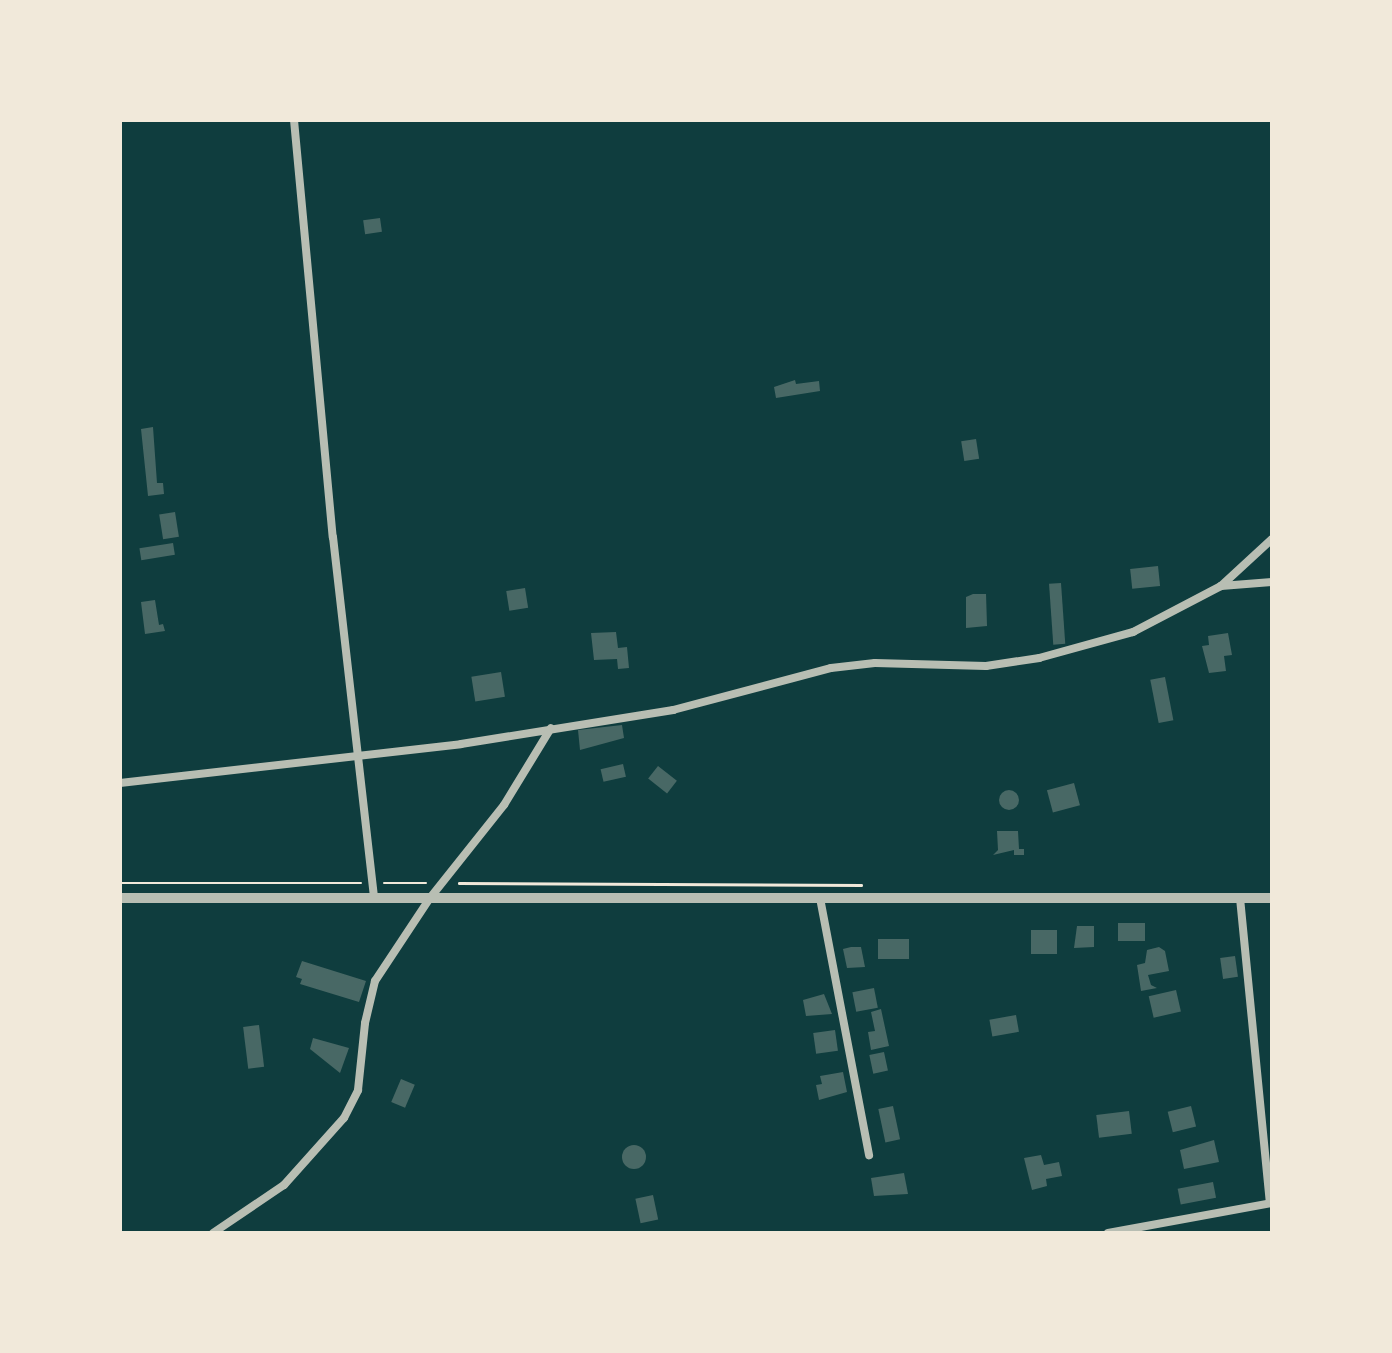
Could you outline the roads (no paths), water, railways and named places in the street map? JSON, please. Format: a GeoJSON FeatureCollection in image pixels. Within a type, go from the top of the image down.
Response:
{"type":"FeatureCollection","features":[{"type":"Feature","properties":{"kind":"street"},"geometry":{"type":"LineString","coordinates":[[294,120],[332,537],[361,753],[374,897]]}},
{"type":"Feature","properties":{"kind":"street"},"geometry":{"type":"LineString","coordinates":[[120,783],[673,710],[830,668],[875,663],[986,666],[1038,658],[1133,632],[1220,586],[1272,539]]}},
{"type":"Feature","properties":{"kind":"street"},"geometry":{"type":"LineString","coordinates":[[1220,586],[1272,582]]}},
{"type":"Feature","properties":{"kind":"street"},"geometry":{"type":"LineString","coordinates":[[213,1233],[284,1184],[344,1118],[358,1090],[365,1023],[375,982],[430,898],[504,805],[551,728]]}},
{"type":"Feature","properties":{"kind":"street"},"geometry":{"type":"LineString","coordinates":[[120,898],[1272,898]]}},
{"type":"Feature","properties":{"kind":"street"},"geometry":{"type":"LineString","coordinates":[[820,898],[869,1155]]}},
{"type":"Feature","properties":{"kind":"street"},"geometry":{"type":"LineString","coordinates":[[1108,1233],[1151,1229],[1271,1203],[1240,898]]}}]}
